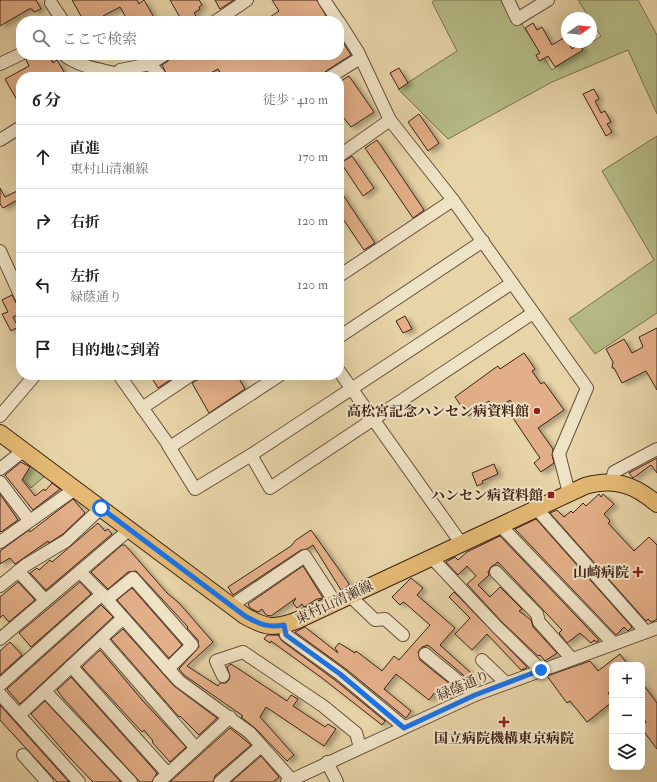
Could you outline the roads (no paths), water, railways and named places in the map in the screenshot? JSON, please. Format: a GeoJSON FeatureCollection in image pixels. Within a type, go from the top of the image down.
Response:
{"type":"FeatureCollection","features":[{"type":"Feature","properties":{"kind":"main road","name":"東村山清瀬線"},"geometry":{"type":"LineString","coordinates":[[0,433],[231,606],[258,624],[270,627],[284,625],[536,508],[598,482],[611,482],[629,486],[646,495],[657,504]]}},
{"type":"Feature","properties":{"kind":"street"},"geometry":{"type":"LineString","coordinates":[[223,16],[247,0]]}},
{"type":"Feature","properties":{"kind":"street"},"geometry":{"type":"LineString","coordinates":[[324,0],[335,16]]}},
{"type":"Feature","properties":{"kind":"street"},"geometry":{"type":"LineString","coordinates":[[508,0],[517,19],[548,0]]}},
{"type":"Feature","properties":{"kind":"street"},"geometry":{"type":"LineString","coordinates":[[50,1],[60,16]]}},
{"type":"Feature","properties":{"kind":"street"},"geometry":{"type":"LineString","coordinates":[[344,30],[358,52],[390,120],[453,200],[587,388],[559,454],[569,493]]}},
{"type":"Feature","properties":{"kind":"street"},"geometry":{"type":"LineString","coordinates":[[0,64],[16,56]]}},
{"type":"Feature","properties":{"kind":"street"},"geometry":{"type":"LineString","coordinates":[[338,72],[360,58]]}},
{"type":"Feature","properties":{"kind":"street"},"geometry":{"type":"LineString","coordinates":[[71,60],[88,67],[114,72]]}},
{"type":"Feature","properties":{"kind":"street"},"geometry":{"type":"LineString","coordinates":[[122,72],[150,64],[156,60]]}},
{"type":"Feature","properties":{"kind":"street"},"geometry":{"type":"LineString","coordinates":[[150,64],[157,72]]}},
{"type":"Feature","properties":{"kind":"street"},"geometry":{"type":"LineString","coordinates":[[344,152],[390,120]]}},
{"type":"Feature","properties":{"kind":"street"},"geometry":{"type":"LineString","coordinates":[[0,140],[16,130]]}},
{"type":"Feature","properties":{"kind":"street"},"geometry":{"type":"LineString","coordinates":[[344,273],[453,200]]}},
{"type":"Feature","properties":{"kind":"street"},"geometry":{"type":"LineString","coordinates":[[344,334],[483,241]]}},
{"type":"Feature","properties":{"kind":"street"},"geometry":{"type":"LineString","coordinates":[[0,251],[16,276]]}},
{"type":"Feature","properties":{"kind":"street"},"geometry":{"type":"LineString","coordinates":[[122,380],[168,445],[195,489],[251,455],[512,283]]}},
{"type":"Feature","properties":{"kind":"street"},"geometry":{"type":"LineString","coordinates":[[251,455],[270,488],[533,313]]}},
{"type":"Feature","properties":{"kind":"street"},"geometry":{"type":"LineString","coordinates":[[344,378],[461,543]]}},
{"type":"Feature","properties":{"kind":"street"},"geometry":{"type":"LineString","coordinates":[[0,416],[31,380]]}},
{"type":"Feature","properties":{"kind":"street"},"geometry":{"type":"LineString","coordinates":[[142,408],[184,380]]}},
{"type":"Feature","properties":{"kind":"street"},"geometry":{"type":"LineString","coordinates":[[168,445],[170,448],[272,380]]}},
{"type":"Feature","properties":{"kind":"street"},"geometry":{"type":"LineString","coordinates":[[611,482],[614,472],[657,449]]}},
{"type":"Feature","properties":{"kind":"street"},"geometry":{"type":"LineString","coordinates":[[0,468],[23,450]]}},
{"type":"Feature","properties":{"kind":"street"},"geometry":{"type":"LineString","coordinates":[[0,482],[29,520]]}},
{"type":"Feature","properties":{"kind":"street"},"geometry":{"type":"LineString","coordinates":[[0,542],[29,520],[75,489]]}},
{"type":"Feature","properties":{"kind":"street"},"geometry":{"type":"LineString","coordinates":[[0,586],[18,571],[66,542],[101,508]]}},
{"type":"Feature","properties":{"kind":"street"},"geometry":{"type":"LineString","coordinates":[[536,508],[651,630]]}},
{"type":"Feature","properties":{"kind":"street"},"geometry":{"type":"LineString","coordinates":[[500,525],[614,643]]}},
{"type":"Feature","properties":{"kind":"street"},"geometry":{"type":"LineString","coordinates":[[0,639],[130,529]]}},
{"type":"Feature","properties":{"kind":"street"},"geometry":{"type":"LineString","coordinates":[[231,606],[305,556],[335,602]]}},
{"type":"Feature","properties":{"kind":"street"},"geometry":{"type":"LineString","coordinates":[[431,557],[541,670]]}},
{"type":"Feature","properties":{"kind":"street"},"geometry":{"type":"LineString","coordinates":[[18,571],[45,600]]}},
{"type":"Feature","properties":{"kind":"street"},"geometry":{"type":"LineString","coordinates":[[80,572],[179,681],[250,733],[289,781]]}},
{"type":"Feature","properties":{"kind":"street"},"geometry":{"type":"LineString","coordinates":[[496,572],[537,614],[539,622],[572,659]]}},
{"type":"Feature","properties":{"kind":"street"},"geometry":{"type":"LineString","coordinates":[[0,685],[104,597],[133,578],[192,645],[168,669]]}},
{"type":"Feature","properties":{"kind":"street"},"geometry":{"type":"LineString","coordinates":[[349,595],[375,620],[385,619],[403,635]]}},
{"type":"Feature","properties":{"kind":"street"},"geometry":{"type":"LineString","coordinates":[[19,714],[123,618]]}},
{"type":"Feature","properties":{"kind":"street"},"geometry":{"type":"LineString","coordinates":[[284,625],[286,635],[340,674],[404,728]]}},
{"type":"Feature","properties":{"kind":"street","name":"緑蔭通り"},"geometry":{"type":"LineString","coordinates":[[289,781],[360,746],[404,728],[475,695],[651,630]]}},
{"type":"Feature","properties":{"kind":"street"},"geometry":{"type":"LineString","coordinates":[[101,639],[196,748]]}},
{"type":"Feature","properties":{"kind":"street"},"geometry":{"type":"LineString","coordinates":[[223,676],[216,661],[243,652],[323,706],[356,733],[360,746]]}},
{"type":"Feature","properties":{"kind":"street"},"geometry":{"type":"LineString","coordinates":[[425,654],[475,695]]}},
{"type":"Feature","properties":{"kind":"street"},"geometry":{"type":"LineString","coordinates":[[482,660],[506,683]]}},
{"type":"Feature","properties":{"kind":"street"},"geometry":{"type":"LineString","coordinates":[[71,666],[168,774]]}},
{"type":"Feature","properties":{"kind":"street"},"geometry":{"type":"LineString","coordinates":[[45,691],[131,782]]}},
{"type":"Feature","properties":{"kind":"street"},"geometry":{"type":"LineString","coordinates":[[0,694],[79,782]]}},
{"type":"Feature","properties":{"kind":"street"},"geometry":{"type":"LineString","coordinates":[[159,782],[230,717]]}},
{"type":"Feature","properties":{"kind":"street"},"geometry":{"type":"LineString","coordinates":[[220,782],[261,746]]}},
{"type":"Feature","properties":{"kind":"street"},"geometry":{"type":"LineString","coordinates":[[23,755],[47,782]]}},
{"type":"Feature","properties":{"kind":"street"},"geometry":{"type":"LineString","coordinates":[[327,762],[337,782]]}},
{"type":"Feature","properties":{"kind":"place","name":"高松宮記念ハンセン病資料館"},"geometry":{"type":"Point","coordinates":[537,411]}},
{"type":"Feature","properties":{"kind":"place","name":"ハンセン病資料館"},"geometry":{"type":"Point","coordinates":[551,495]}},
{"type":"Feature","properties":{"kind":"place","name":"山崎病院"},"geometry":{"type":"Point","coordinates":[638,572]}},
{"type":"Feature","properties":{"kind":"place","name":"国立病院機構東京病院"},"geometry":{"type":"Point","coordinates":[504,722]}}]}
